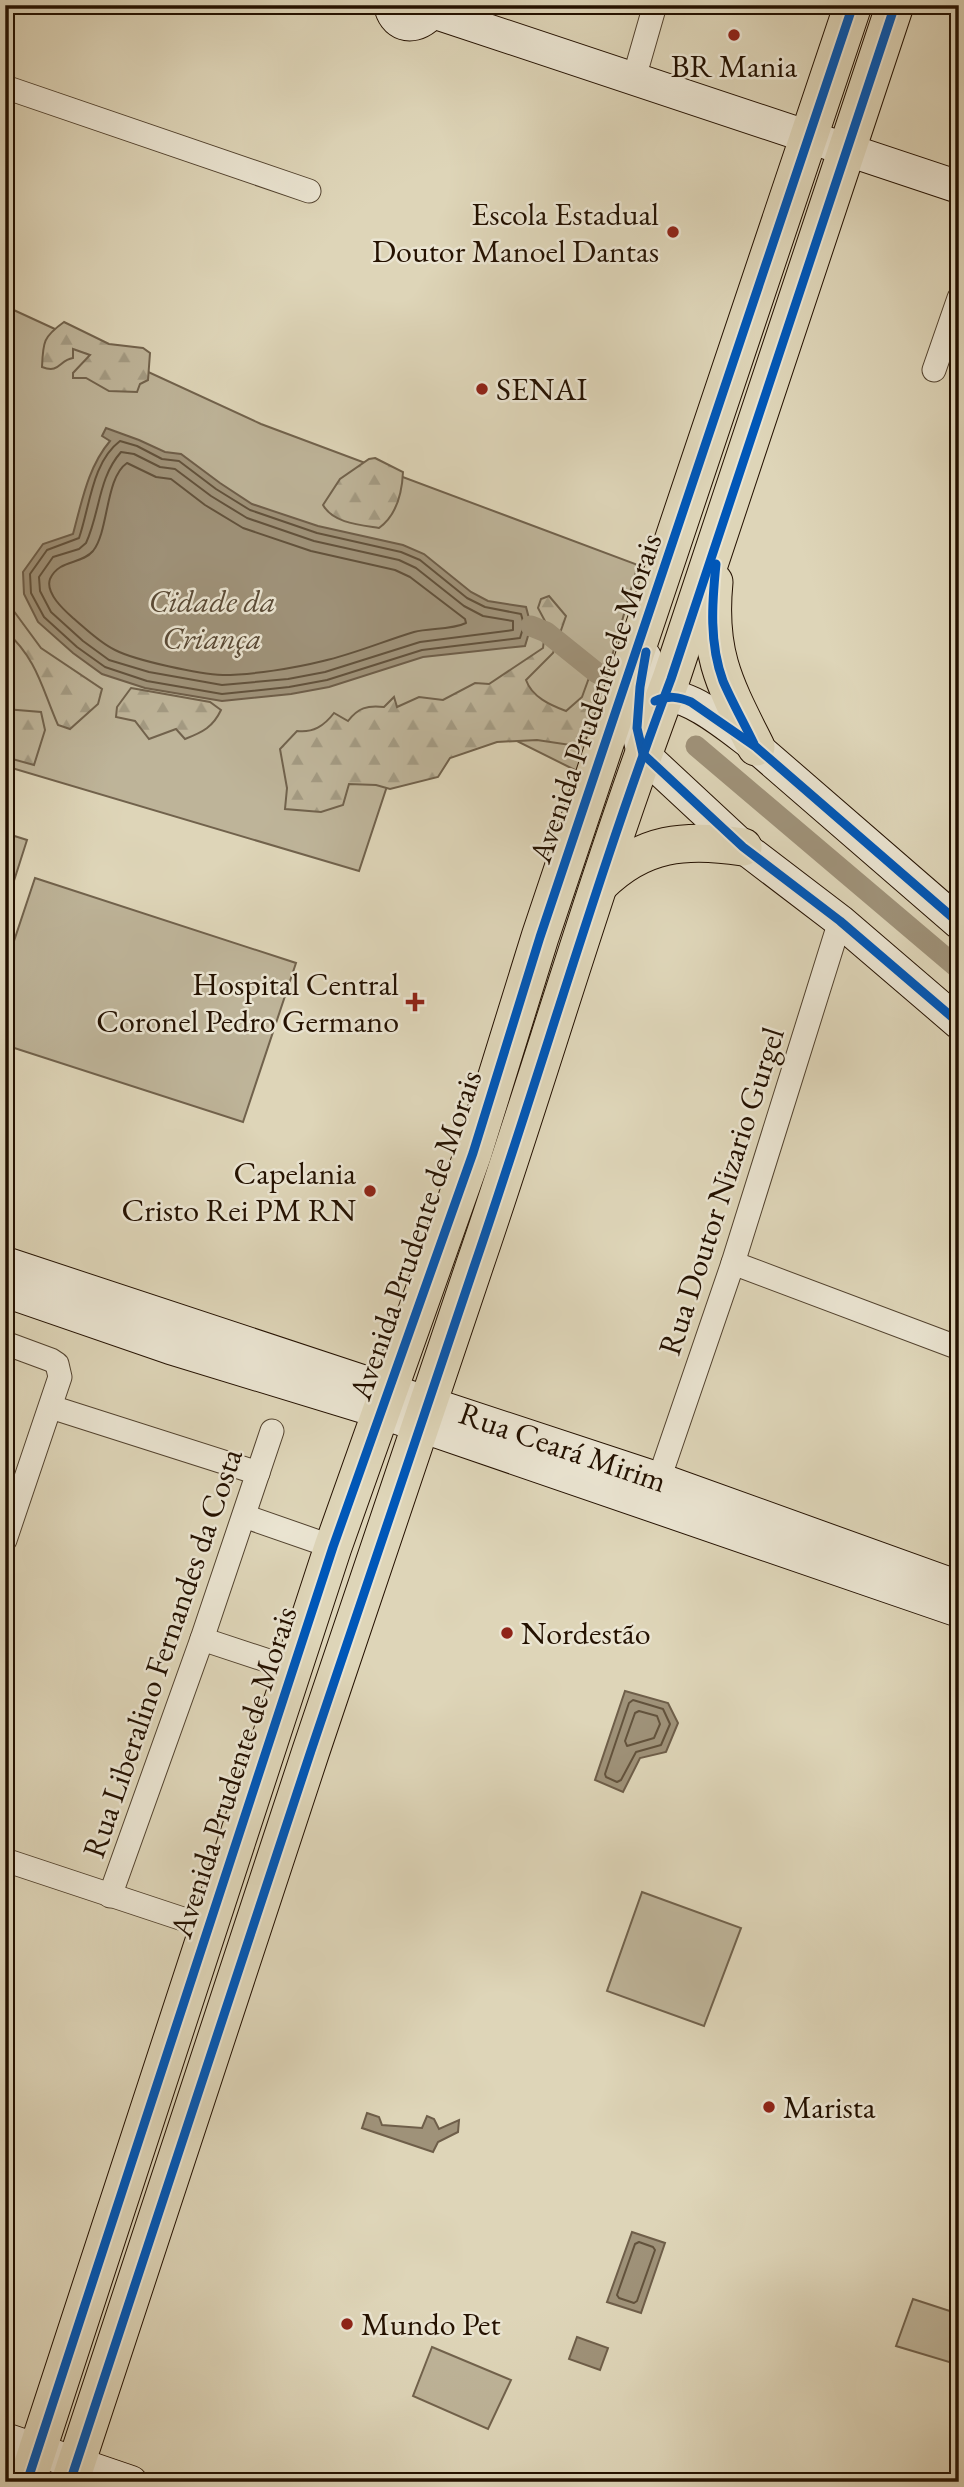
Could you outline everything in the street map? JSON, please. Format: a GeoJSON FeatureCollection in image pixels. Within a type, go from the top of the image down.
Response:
{"type":"FeatureCollection","features":[{"type":"Feature","properties":{"kind":"main road","name":"Avenida Prudente de Morais"},"geometry":{"type":"LineString","coordinates":[[23,2457],[161,2069],[333,1547],[473,1153],[540,937],[853,5]]}},
{"type":"Feature","properties":{"kind":"main road","name":"Avenida Prudente de Morais"},"geometry":{"type":"LineString","coordinates":[[73,2472],[295,1794],[475,1264],[643,754],[651,704],[723,518],[895,5]]}},
{"type":"Feature","properties":{"kind":"main road"},"geometry":{"type":"LineString","coordinates":[[723,518],[713,597],[713,636],[723,681],[756,747]]}},
{"type":"Feature","properties":{"kind":"main road"},"geometry":{"type":"LineString","coordinates":[[600,884],[629,859],[663,846],[700,842],[743,847]]}},
{"type":"Feature","properties":{"kind":"main road"},"geometry":{"type":"LineString","coordinates":[[473,1153],[484,1164],[486,1178],[475,1264]]}},
{"type":"Feature","properties":{"kind":"main road"},"geometry":{"type":"LineString","coordinates":[[256,1781],[295,1794]]}},
{"type":"Feature","properties":{"kind":"main road"},"geometry":{"type":"LineString","coordinates":[[161,2069],[201,2082]]}},
{"type":"Feature","properties":{"kind":"street"},"geometry":{"type":"LineString","coordinates":[[390,5],[391,13],[403,24],[420,23],[431,8],[959,187]]}},
{"type":"Feature","properties":{"kind":"street"},"geometry":{"type":"LineString","coordinates":[[634,78],[655,5]]}},
{"type":"Feature","properties":{"kind":"street"},"geometry":{"type":"LineString","coordinates":[[5,87],[309,191]]}},
{"type":"Feature","properties":{"kind":"street"},"geometry":{"type":"LineString","coordinates":[[934,370],[959,298]]}},
{"type":"Feature","properties":{"kind":"street"},"geometry":{"type":"LineString","coordinates":[[651,704],[645,660],[660,584]]}},
{"type":"Feature","properties":{"kind":"street"},"geometry":{"type":"LineString","coordinates":[[600,758],[619,728],[651,704],[681,698],[691,702],[756,747],[959,923]]}},
{"type":"Feature","properties":{"kind":"street"},"geometry":{"type":"LineString","coordinates":[[643,754],[743,847],[840,921],[959,1023]]}},
{"type":"Feature","properties":{"kind":"street","name":"Rua Doutor Nizario Gurgel"},"geometry":{"type":"LineString","coordinates":[[659,1479],[733,1263],[840,921]]}},
{"type":"Feature","properties":{"kind":"street","name":"Rua Ceará Mirim"},"geometry":{"type":"LineString","coordinates":[[5,1263],[206,1331],[384,1400],[959,1611]]}},
{"type":"Feature","properties":{"kind":"street"},"geometry":{"type":"LineString","coordinates":[[733,1263],[959,1348]]}},
{"type":"Feature","properties":{"kind":"street","name":"Rua Ceará Mirim"},"geometry":{"type":"LineString","coordinates":[[5,1291],[170,1348],[384,1400]]}},
{"type":"Feature","properties":{"kind":"street"},"geometry":{"type":"LineString","coordinates":[[5,1343],[57,1364],[60,1377],[51,1407],[11,1501],[5,1540]]}},
{"type":"Feature","properties":{"kind":"street"},"geometry":{"type":"LineString","coordinates":[[51,1407],[258,1473]]}},
{"type":"Feature","properties":{"kind":"street","name":"Rua Ceará Mirim"},"geometry":{"type":"LineString","coordinates":[[424,1414],[659,1479],[959,1587]]}},
{"type":"Feature","properties":{"kind":"street","name":"Rua Liberalino Fernandes da Costa"},"geometry":{"type":"LineString","coordinates":[[110,1896],[202,1639],[272,1430]]}},
{"type":"Feature","properties":{"kind":"street"},"geometry":{"type":"LineString","coordinates":[[244,1516],[333,1547]]}},
{"type":"Feature","properties":{"kind":"street"},"geometry":{"type":"LineString","coordinates":[[202,1639],[293,1669]]}},
{"type":"Feature","properties":{"kind":"street"},"geometry":{"type":"LineString","coordinates":[[5,1860],[208,1927]]}},
{"type":"Feature","properties":{"kind":"street"},"geometry":{"type":"LineString","coordinates":[[23,2457],[73,2472],[131,2482]]}},
{"type":"Feature","properties":{"kind":"green space","name":"Cidade da Criança"},"geometry":{"type":"Polygon","coordinates":[[[5,306],[261,424],[638,565],[579,772],[509,737],[395,762],[359,871],[5,766],[5,306]]]}},
{"type":"Feature","properties":{"kind":"green space"},"geometry":{"type":"Polygon","coordinates":[[[64,322],[109,344],[143,348],[150,353],[148,380],[140,384],[137,392],[109,391],[86,378],[73,378],[73,373],[90,355],[73,349],[73,358],[56,368],[42,367],[46,341],[64,322]]]}},
{"type":"Feature","properties":{"kind":"green space"},"geometry":{"type":"Polygon","coordinates":[[[375,458],[403,472],[400,496],[390,517],[379,528],[333,516],[323,505],[340,479],[369,459],[375,458]]]}},
{"type":"Feature","properties":{"kind":"green space"},"geometry":{"type":"Polygon","coordinates":[[[5,582],[12,584],[13,610],[41,648],[102,689],[98,704],[70,729],[58,725],[32,663],[5,630],[5,582]]]}},
{"type":"Feature","properties":{"kind":"green space"},"geometry":{"type":"Polygon","coordinates":[[[549,596],[566,616],[553,653],[526,680],[537,696],[566,711],[582,697],[590,675],[605,671],[617,676],[594,731],[577,746],[537,740],[497,742],[450,758],[438,777],[390,789],[376,785],[349,784],[343,805],[321,812],[285,809],[287,788],[280,749],[297,731],[318,728],[334,713],[348,721],[363,708],[384,707],[394,697],[397,707],[419,697],[443,700],[475,683],[489,684],[543,648],[546,623],[538,608],[541,599],[549,596]]]}},
{"type":"Feature","properties":{"kind":"green space"},"geometry":{"type":"Polygon","coordinates":[[[131,688],[210,702],[221,710],[211,725],[185,739],[176,729],[149,739],[135,721],[116,717],[117,707],[131,688]]]}},
{"type":"Feature","properties":{"kind":"green space"},"geometry":{"type":"Polygon","coordinates":[[[5,709],[41,712],[45,730],[34,765],[5,757],[5,709]]]}},
{"type":"Feature","properties":{"kind":"green space"},"geometry":{"type":"Polygon","coordinates":[[[5,833],[27,840],[5,909],[5,833]]]}},
{"type":"Feature","properties":{"kind":"green space"},"geometry":{"type":"Polygon","coordinates":[[[35,878],[296,963],[243,1122],[5,1045],[5,968],[35,878]]]}},
{"type":"Feature","properties":{"kind":"green space"},"geometry":{"type":"Polygon","coordinates":[[[642,1892],[741,1928],[704,2026],[607,1991],[642,1892]]]}},
{"type":"Feature","properties":{"kind":"green space"},"geometry":{"type":"Polygon","coordinates":[[[913,2299],[959,2314],[959,2365],[896,2346],[913,2299]]]}},
{"type":"Feature","properties":{"kind":"green space"},"geometry":{"type":"Polygon","coordinates":[[[432,2347],[511,2380],[488,2429],[413,2396],[432,2347]]]}},
{"type":"Feature","properties":{"kind":"water"},"geometry":{"type":"Polygon","coordinates":[[[106,428],[165,452],[181,454],[252,504],[318,526],[403,545],[424,554],[471,592],[488,601],[526,607],[531,626],[525,646],[423,657],[329,687],[222,701],[145,688],[102,674],[38,622],[24,594],[23,572],[43,544],[73,534],[91,473],[110,441],[102,436],[106,428]]]}},
{"type":"Feature","properties":{"kind":"water"},"geometry":{"type":"Polygon","coordinates":[[[625,1691],[668,1703],[678,1723],[666,1752],[640,1758],[623,1792],[595,1780],[625,1691]]]}},
{"type":"Feature","properties":{"kind":"water"},"geometry":{"type":"Polygon","coordinates":[[[367,2113],[379,2117],[382,2125],[422,2128],[427,2116],[434,2119],[439,2129],[459,2120],[458,2132],[438,2142],[433,2152],[362,2128],[367,2113]]]}},
{"type":"Feature","properties":{"kind":"water"},"geometry":{"type":"Polygon","coordinates":[[[632,2232],[665,2243],[641,2313],[607,2302],[632,2232]]]}},
{"type":"Feature","properties":{"kind":"water"},"geometry":{"type":"Polygon","coordinates":[[[577,2337],[608,2348],[600,2370],[569,2359],[577,2337]]]}},
{"type":"Feature","properties":{"kind":"waterway"},"geometry":{"type":"LineString","coordinates":[[531,626],[546,632],[597,673]]}},
{"type":"Feature","properties":{"kind":"waterway"},"geometry":{"type":"LineString","coordinates":[[696,746],[959,969]]}},
{"type":"Feature","properties":{"kind":"cycle path"},"geometry":{"type":"LineString","coordinates":[[27,2482],[333,1547],[473,1153],[540,937],[853,5]]}},
{"type":"Feature","properties":{"kind":"cycle path"},"geometry":{"type":"LineString","coordinates":[[70,2482],[499,1194],[594,898],[671,679],[895,5]]}},
{"type":"Feature","properties":{"kind":"cycle path"},"geometry":{"type":"LineString","coordinates":[[716,564],[713,608],[715,652],[723,681],[754,744]]}},
{"type":"Feature","properties":{"kind":"cycle path"},"geometry":{"type":"LineString","coordinates":[[646,652],[637,728],[643,754],[743,847],[840,921],[959,1023]]}},
{"type":"Feature","properties":{"kind":"cycle path"},"geometry":{"type":"LineString","coordinates":[[655,701],[673,697],[691,702],[756,747],[959,923]]}},
{"type":"Feature","properties":{"kind":"place","name":"BR Mania"},"geometry":{"type":"Point","coordinates":[734,35]}},
{"type":"Feature","properties":{"kind":"place","name":"Escola Estadual Doutor Manoel Dantas"},"geometry":{"type":"Point","coordinates":[673,232]}},
{"type":"Feature","properties":{"kind":"place","name":"SENAI"},"geometry":{"type":"Point","coordinates":[482,389]}},
{"type":"Feature","properties":{"kind":"place","name":"Hospital Central Coronel Pedro Germano"},"geometry":{"type":"Point","coordinates":[415,1002]}},
{"type":"Feature","properties":{"kind":"place","name":"Capelania Cristo Rei PM RN"},"geometry":{"type":"Point","coordinates":[370,1191]}},
{"type":"Feature","properties":{"kind":"place","name":"Nordestão"},"geometry":{"type":"Point","coordinates":[507,1633]}},
{"type":"Feature","properties":{"kind":"place","name":"Marista"},"geometry":{"type":"Point","coordinates":[769,2107]}},
{"type":"Feature","properties":{"kind":"place","name":"Mundo Pet"},"geometry":{"type":"Point","coordinates":[347,2324]}}]}
